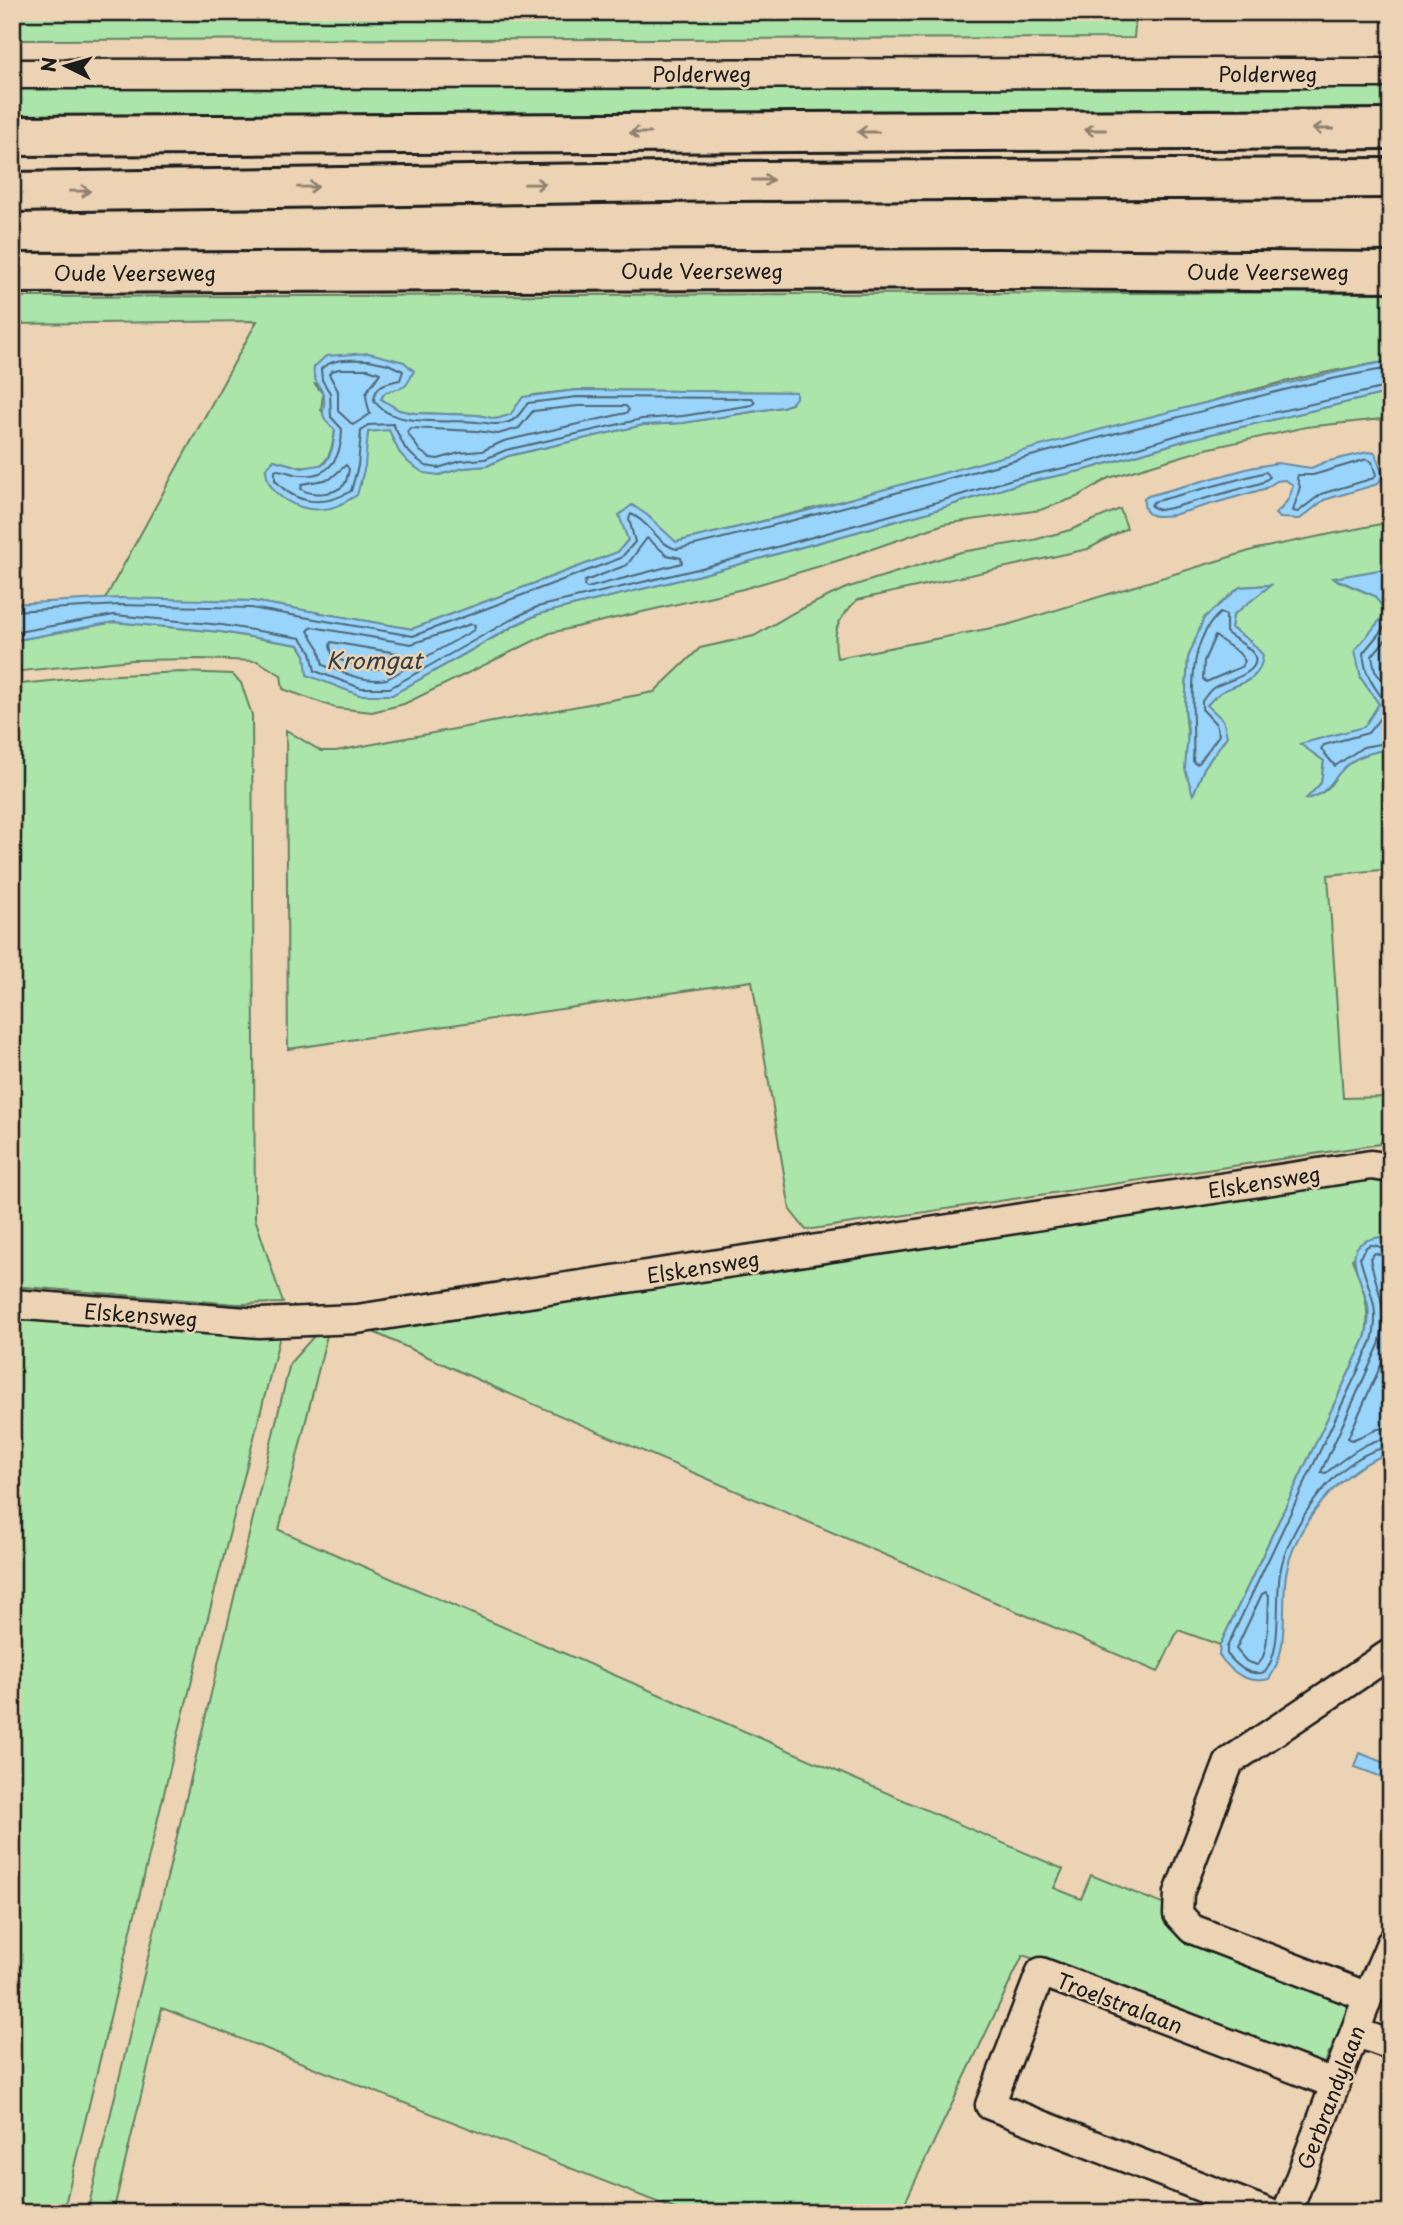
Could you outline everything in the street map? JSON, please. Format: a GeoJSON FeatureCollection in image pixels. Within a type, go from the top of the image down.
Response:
{"type":"FeatureCollection","features":[{"type":"Feature","properties":{"kind":"main road"},"geometry":{"type":"LineString","coordinates":[[12,136],[1391,129]]}},
{"type":"Feature","properties":{"kind":"main road"},"geometry":{"type":"LineString","coordinates":[[12,192],[734,180],[1391,178]]}},
{"type":"Feature","properties":{"kind":"main road","name":"Oude Veerseweg"},"geometry":{"type":"LineString","coordinates":[[12,272],[954,269],[1391,272]]}},
{"type":"Feature","properties":{"kind":"street","name":"Polderweg"},"geometry":{"type":"LineString","coordinates":[[12,74],[1391,73]]}},
{"type":"Feature","properties":{"kind":"street","name":"Elskensweg"},"geometry":{"type":"LineString","coordinates":[[12,1304],[259,1323],[357,1319],[1371,1165],[1391,1168]]}},
{"type":"Feature","properties":{"kind":"street"},"geometry":{"type":"LineString","coordinates":[[1368,1997],[1192,1930],[1178,1914],[1179,1893],[1229,1762],[1391,1653]]}},
{"type":"Feature","properties":{"kind":"street","name":"Gerbrandylaan"},"geometry":{"type":"LineString","coordinates":[[1287,2213],[1391,1942]]}},
{"type":"Feature","properties":{"kind":"street","name":"Troelstralaan"},"geometry":{"type":"LineString","coordinates":[[1268,2213],[990,2105],[1041,1972],[1335,2084]]}},
{"type":"Feature","properties":{"kind":"street"},"geometry":{"type":"LineString","coordinates":[[1355,2032],[1391,2045]]}},
{"type":"Feature","properties":{"kind":"green space"},"geometry":{"type":"Polygon","coordinates":[[[12,12],[1136,12],[1134,38],[12,40],[12,12]]]}},
{"type":"Feature","properties":{"kind":"green space"},"geometry":{"type":"Polygon","coordinates":[[[1391,69],[1391,111],[12,116],[12,72],[1391,69]]]}},
{"type":"Feature","properties":{"kind":"green space"},"geometry":{"type":"Polygon","coordinates":[[[1391,292],[1391,361],[1285,382],[894,487],[675,542],[647,515],[620,515],[628,540],[618,552],[412,629],[252,601],[105,599],[257,321],[12,324],[12,297],[1391,292]],[[315,384],[323,394],[321,410],[335,430],[328,456],[317,467],[299,467],[274,460],[266,469],[361,484],[368,432],[389,429],[393,440],[439,475],[463,468],[487,466],[508,456],[643,425],[683,423],[782,407],[792,404],[796,392],[577,390],[534,395],[510,415],[496,419],[478,415],[414,413],[399,410],[381,399],[388,391],[400,388],[315,384]]]}},
{"type":"Feature","properties":{"kind":"green space"},"geometry":{"type":"Polygon","coordinates":[[[1391,392],[1391,418],[1306,427],[1206,449],[1109,478],[1077,497],[1040,510],[944,524],[840,560],[743,589],[550,633],[404,704],[372,712],[336,708],[283,689],[281,675],[257,661],[132,660],[12,672],[12,641],[114,622],[221,632],[299,645],[305,655],[392,695],[539,614],[700,575],[929,512],[1018,484],[1085,470],[1190,439],[1391,392]]]}},
{"type":"Feature","properties":{"kind":"green space"},"geometry":{"type":"Polygon","coordinates":[[[1120,509],[1127,528],[1088,549],[857,600],[838,626],[835,640],[837,658],[1007,625],[1256,549],[1391,522],[1391,568],[1334,579],[1375,596],[1387,613],[1361,678],[1379,704],[1365,727],[1301,744],[1324,761],[1321,783],[1307,798],[1326,790],[1344,767],[1354,760],[1391,748],[1391,869],[1328,875],[1343,1098],[1391,1097],[1391,1120],[1380,1144],[806,1230],[790,1210],[752,981],[288,1049],[286,730],[321,751],[336,751],[654,692],[700,648],[754,636],[793,613],[846,588],[961,552],[1034,540],[1070,530],[1120,509]],[[1270,585],[1240,587],[1204,618],[1188,658],[1185,708],[1193,794],[1204,768],[1227,736],[1207,705],[1219,693],[1248,681],[1260,665],[1262,655],[1250,641],[1231,628],[1233,615],[1270,585]]]}},
{"type":"Feature","properties":{"kind":"green space"},"geometry":{"type":"Polygon","coordinates":[[[182,672],[232,674],[241,683],[252,715],[255,1218],[283,1303],[237,1304],[12,1286],[12,685],[97,676],[182,672]]]}},
{"type":"Feature","properties":{"kind":"green space"},"geometry":{"type":"Polygon","coordinates":[[[1377,1168],[1391,1193],[1391,1245],[1382,1237],[1352,1259],[1367,1308],[1365,1339],[1220,1645],[1178,1630],[1158,1672],[496,1388],[369,1330],[428,1324],[1131,1214],[1246,1199],[1377,1168]]]}},
{"type":"Feature","properties":{"kind":"green space"},"geometry":{"type":"Polygon","coordinates":[[[12,1317],[204,1333],[280,1336],[179,1731],[63,2213],[12,2213],[12,1317]]]}},
{"type":"Feature","properties":{"kind":"green space"},"geometry":{"type":"Polygon","coordinates":[[[327,1335],[279,1530],[1063,1869],[1054,1888],[1081,1899],[1091,1875],[1361,1985],[1334,2053],[1329,2052],[1324,2067],[1023,1955],[900,2213],[685,2213],[162,2008],[113,2213],[87,2213],[290,1363],[314,1336],[327,1335]]]}},
{"type":"Feature","properties":{"kind":"water"},"geometry":{"type":"Polygon","coordinates":[[[369,353],[404,362],[414,371],[405,386],[385,392],[381,399],[399,410],[414,413],[478,415],[496,419],[510,415],[523,397],[577,390],[796,392],[796,398],[791,404],[782,407],[683,423],[643,425],[508,456],[487,466],[463,468],[439,475],[424,473],[409,463],[399,452],[389,430],[368,432],[365,466],[357,495],[325,509],[305,508],[286,501],[272,487],[266,469],[274,460],[302,468],[324,464],[333,444],[335,430],[323,414],[323,394],[315,379],[314,367],[326,356],[369,353]]]}},
{"type":"Feature","properties":{"kind":"water","name":"Kromgat"},"geometry":{"type":"Polygon","coordinates":[[[1391,361],[1391,392],[1190,439],[1085,470],[1018,484],[929,512],[700,575],[539,614],[392,695],[359,695],[307,675],[305,655],[299,645],[221,632],[114,622],[12,641],[12,604],[120,598],[252,601],[412,629],[618,552],[628,540],[619,515],[632,505],[676,542],[806,511],[1113,426],[1391,361]]]}},
{"type":"Feature","properties":{"kind":"water"},"geometry":{"type":"Polygon","coordinates":[[[1368,452],[1375,453],[1383,476],[1378,484],[1324,500],[1300,519],[1280,518],[1275,514],[1287,501],[1292,490],[1293,485],[1285,480],[1277,481],[1264,489],[1173,515],[1152,515],[1144,506],[1144,499],[1148,496],[1250,468],[1277,463],[1311,468],[1368,452]]]}},
{"type":"Feature","properties":{"kind":"water"},"geometry":{"type":"Polygon","coordinates":[[[1391,568],[1391,748],[1354,760],[1324,790],[1305,800],[1321,783],[1324,761],[1300,744],[1364,727],[1379,704],[1361,678],[1355,650],[1386,613],[1375,596],[1333,578],[1391,568]]]}},
{"type":"Feature","properties":{"kind":"water"},"geometry":{"type":"Polygon","coordinates":[[[1271,585],[1233,615],[1231,628],[1250,641],[1263,655],[1261,664],[1253,677],[1220,693],[1207,705],[1223,720],[1227,736],[1204,768],[1193,795],[1185,769],[1188,658],[1204,618],[1240,587],[1271,585]]]}},
{"type":"Feature","properties":{"kind":"water"},"geometry":{"type":"Polygon","coordinates":[[[1382,1237],[1391,1245],[1391,1453],[1355,1471],[1339,1484],[1310,1517],[1291,1555],[1286,1574],[1284,1628],[1276,1667],[1269,1679],[1247,1678],[1235,1672],[1219,1655],[1220,1645],[1365,1339],[1369,1309],[1357,1272],[1355,1253],[1359,1245],[1367,1240],[1382,1237]]]}},
{"type":"Feature","properties":{"kind":"water"},"geometry":{"type":"Polygon","coordinates":[[[1360,1753],[1387,1764],[1382,1777],[1355,1767],[1360,1753]]]}}]}
